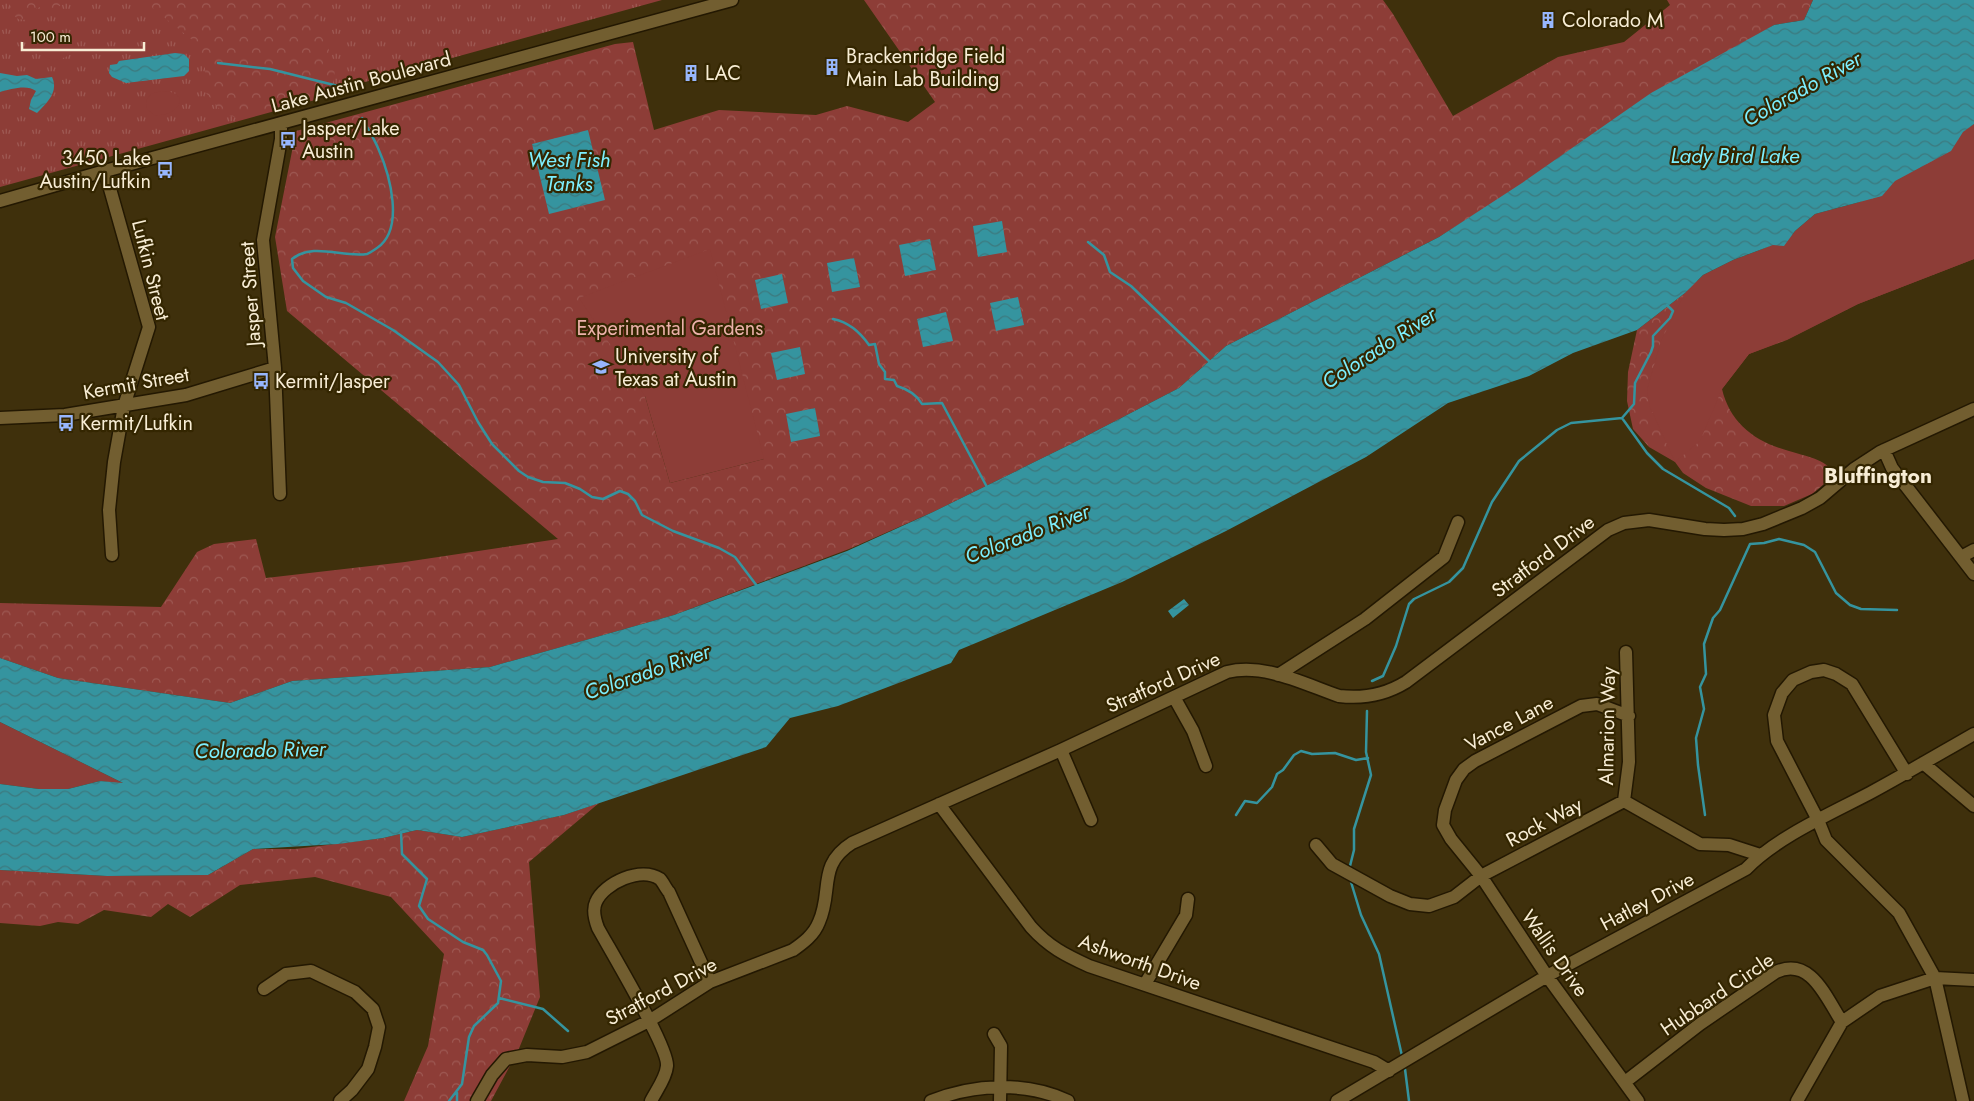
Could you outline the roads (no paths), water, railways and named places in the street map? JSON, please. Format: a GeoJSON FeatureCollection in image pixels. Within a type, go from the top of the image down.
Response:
{"type":"FeatureCollection","features":[{"type":"Feature","properties":{"kind":"street","name":"Lake Austin Boulevard"},"geometry":{"type":"LineString","coordinates":[[0,201],[732,0]]}},
{"type":"Feature","properties":{"kind":"street","name":"Jasper Street"},"geometry":{"type":"LineString","coordinates":[[280,494],[275,368],[263,240],[282,139],[281,123]]}},
{"type":"Feature","properties":{"kind":"street","name":"Lufkin Street"},"geometry":{"type":"LineString","coordinates":[[105,171],[149,327],[124,406],[114,462],[109,510],[112,555]]}},
{"type":"Feature","properties":{"kind":"street","name":"Kermit Street"},"geometry":{"type":"LineString","coordinates":[[0,418],[65,415],[186,395],[275,368]]}},
{"type":"Feature","properties":{"kind":"street","name":"Stratford Drive"},"geometry":{"type":"LineString","coordinates":[[478,1101],[492,1074],[506,1059],[527,1055],[575,1055],[587,1052],[649,1021],[710,982],[785,954],[803,943],[819,923],[828,876],[836,855],[852,842],[1061,750],[1227,672],[1240,669],[1265,671],[1340,696],[1362,698],[1387,692],[1406,682],[1608,530],[1624,523],[1649,520],[1705,530],[1743,529],[1763,524],[1802,508],[1820,498],[1854,469],[1884,450],[1974,409]]}},
{"type":"Feature","properties":{"kind":"street"},"geometry":{"type":"LineString","coordinates":[[1884,450],[1892,468],[1974,574]]}},
{"type":"Feature","properties":{"kind":"street"},"geometry":{"type":"LineString","coordinates":[[1278,675],[1365,619],[1444,557],[1458,522]]}},
{"type":"Feature","properties":{"kind":"street"},"geometry":{"type":"LineString","coordinates":[[1961,557],[1974,550]]}},
{"type":"Feature","properties":{"kind":"street","name":"Almarion Way"},"geometry":{"type":"LineString","coordinates":[[1626,652],[1629,762],[1624,801],[1700,844],[1740,848],[1760,855]]}},
{"type":"Feature","properties":{"kind":"street"},"geometry":{"type":"LineString","coordinates":[[1907,774],[1852,684],[1836,674],[1824,670],[1811,672],[1793,680],[1782,693],[1774,716],[1777,741],[1818,820],[1826,840],[1899,913],[1935,978],[1964,1101]]}},
{"type":"Feature","properties":{"kind":"street"},"geometry":{"type":"LineString","coordinates":[[1174,697],[1193,731],[1206,766]]}},
{"type":"Feature","properties":{"kind":"street","name":"Vance Lane"},"geometry":{"type":"LineString","coordinates":[[1443,825],[1445,810],[1456,780],[1464,769],[1474,761],[1581,706],[1597,704],[1629,716]]}},
{"type":"Feature","properties":{"kind":"street","name":"Hatley Drive"},"geometry":{"type":"LineString","coordinates":[[1337,1101],[1547,976],[1746,869],[1760,855],[1818,820],[1907,774],[1974,734]]}},
{"type":"Feature","properties":{"kind":"street"},"geometry":{"type":"LineString","coordinates":[[1061,750],[1091,820]]}},
{"type":"Feature","properties":{"kind":"street"},"geometry":{"type":"LineString","coordinates":[[1923,763],[1974,806]]}},
{"type":"Feature","properties":{"kind":"street","name":"Rock Way"},"geometry":{"type":"LineString","coordinates":[[1316,845],[1332,864],[1390,896],[1410,904],[1429,906],[1454,897],[1481,876],[1624,801]]}},
{"type":"Feature","properties":{"kind":"street","name":"Ashworth Drive"},"geometry":{"type":"LineString","coordinates":[[939,804],[1044,942],[1089,966],[1374,1062],[1389,1071]]}},
{"type":"Feature","properties":{"kind":"street","name":"Wallis Drive"},"geometry":{"type":"LineString","coordinates":[[1443,825],[1451,839],[1481,876],[1547,976],[1638,1101]]}},
{"type":"Feature","properties":{"kind":"street"},"geometry":{"type":"LineString","coordinates":[[651,1101],[666,1072],[667,1057],[598,928],[594,911],[596,901],[606,889],[625,877],[649,876],[660,880],[668,892],[710,982]]}},
{"type":"Feature","properties":{"kind":"street"},"geometry":{"type":"LineString","coordinates":[[1145,984],[1186,915],[1188,899]]}},
{"type":"Feature","properties":{"kind":"street","name":"Hubbard Circle"},"geometry":{"type":"LineString","coordinates":[[1625,1082],[1700,1024],[1776,972],[1786,968],[1797,968],[1806,972],[1816,981],[1842,1022]]}},
{"type":"Feature","properties":{"kind":"street"},"geometry":{"type":"LineString","coordinates":[[264,989],[286,974],[311,971],[355,992],[373,1009],[379,1027],[368,1069],[352,1090],[340,1101]]}},
{"type":"Feature","properties":{"kind":"street"},"geometry":{"type":"LineString","coordinates":[[1797,1101],[1842,1022],[1880,996],[1935,978],[1974,980]]}},
{"type":"Feature","properties":{"kind":"street"},"geometry":{"type":"LineString","coordinates":[[994,1034],[1001,1046],[1000,1101]]}},
{"type":"Feature","properties":{"kind":"street"},"geometry":{"type":"LineString","coordinates":[[931,1101],[966,1089],[1000,1086],[1037,1091],[1068,1101]]}},
{"type":"Feature","properties":{"kind":"water","name":"Lady Bird Lake"},"geometry":{"type":"Polygon","coordinates":[[[1813,0],[1974,0],[1974,124],[1963,132],[1951,151],[1895,181],[1882,196],[1815,214],[1795,231],[1784,246],[1773,245],[1733,260],[1703,275],[1685,293],[1637,330],[1573,353],[1529,376],[1448,403],[1366,457],[1226,531],[1122,582],[959,650],[951,663],[838,706],[790,718],[766,747],[564,815],[462,837],[417,830],[383,838],[338,844],[253,849],[208,875],[107,876],[0,870],[0,784],[39,789],[68,789],[100,781],[123,783],[0,722],[0,658],[58,678],[230,703],[292,681],[490,667],[674,615],[847,551],[933,512],[1179,388],[1226,346],[1439,237],[1522,183],[1651,93],[1774,25],[1804,20],[1813,0]]]}},
{"type":"Feature","properties":{"kind":"water"},"geometry":{"type":"Polygon","coordinates":[[[175,53],[184,54],[189,59],[189,71],[184,76],[126,83],[112,77],[109,73],[110,65],[117,64],[119,61],[175,53]]]}},
{"type":"Feature","properties":{"kind":"water"},"geometry":{"type":"Polygon","coordinates":[[[0,73],[17,76],[27,75],[36,79],[52,77],[54,88],[51,97],[37,113],[29,109],[36,91],[24,87],[0,92],[0,73]]]}},
{"type":"Feature","properties":{"kind":"water","name":"West Fish Tanks"},"geometry":{"type":"Polygon","coordinates":[[[588,130],[605,200],[549,214],[532,144],[588,130]]]}},
{"type":"Feature","properties":{"kind":"water"},"geometry":{"type":"Polygon","coordinates":[[[1002,221],[1007,252],[978,257],[973,226],[1002,221]]]}},
{"type":"Feature","properties":{"kind":"water"},"geometry":{"type":"Polygon","coordinates":[[[930,239],[936,270],[905,276],[899,245],[930,239]]]}},
{"type":"Feature","properties":{"kind":"water"},"geometry":{"type":"Polygon","coordinates":[[[854,258],[860,287],[832,292],[827,263],[854,258]]]}},
{"type":"Feature","properties":{"kind":"water"},"geometry":{"type":"Polygon","coordinates":[[[782,274],[788,303],[761,309],[755,280],[782,274]]]}},
{"type":"Feature","properties":{"kind":"water"},"geometry":{"type":"Polygon","coordinates":[[[1018,297],[1024,325],[996,331],[990,303],[1018,297]]]}},
{"type":"Feature","properties":{"kind":"water"},"geometry":{"type":"Polygon","coordinates":[[[946,312],[953,341],[923,347],[917,319],[946,312]]]}},
{"type":"Feature","properties":{"kind":"water"},"geometry":{"type":"Polygon","coordinates":[[[800,347],[805,374],[777,380],[771,353],[800,347]]]}},
{"type":"Feature","properties":{"kind":"water"},"geometry":{"type":"Polygon","coordinates":[[[815,408],[820,436],[791,442],[786,414],[815,408]]]}},
{"type":"Feature","properties":{"kind":"water"},"geometry":{"type":"Polygon","coordinates":[[[1184,599],[1189,605],[1173,618],[1168,611],[1184,599]]]}},
{"type":"Feature","properties":{"kind":"waterway"},"geometry":{"type":"LineString","coordinates":[[218,63],[270,69],[342,87],[344,90]]}},
{"type":"Feature","properties":{"kind":"waterway"},"geometry":{"type":"LineString","coordinates":[[362,118],[383,159],[387,172],[392,201],[393,215],[391,228],[386,239],[367,254],[358,255],[319,251],[300,254],[292,259],[293,268],[303,281],[326,297],[346,303],[393,330],[438,362],[459,385],[492,444],[519,471],[528,477],[543,482],[565,483],[580,489],[592,497],[603,499],[620,491],[628,494],[635,501],[642,515],[673,531],[719,548],[735,557],[757,586]]}},
{"type":"Feature","properties":{"kind":"waterway"},"geometry":{"type":"LineString","coordinates":[[1088,242],[1104,255],[1110,272],[1131,286],[1210,362]]}},
{"type":"Feature","properties":{"kind":"waterway"},"geometry":{"type":"LineString","coordinates":[[1372,681],[1383,676],[1396,646],[1409,604],[1414,599],[1449,582],[1463,568],[1492,502],[1519,461],[1557,430],[1571,423],[1622,418],[1634,404],[1635,383],[1651,352],[1653,336],[1670,318],[1673,311],[1667,305]]}},
{"type":"Feature","properties":{"kind":"waterway"},"geometry":{"type":"LineString","coordinates":[[833,319],[844,322],[853,328],[869,345],[875,344],[879,364],[885,372],[885,379],[894,380],[897,386],[911,393],[922,404],[942,403],[988,489]]}},
{"type":"Feature","properties":{"kind":"waterway"},"geometry":{"type":"LineString","coordinates":[[1622,418],[1647,453],[1663,469],[1729,508],[1735,516]]}},
{"type":"Feature","properties":{"kind":"waterway"},"geometry":{"type":"LineString","coordinates":[[1705,815],[1696,738],[1704,709],[1700,687],[1706,674],[1704,644],[1713,618],[1720,610],[1750,544],[1779,539],[1804,545],[1815,552],[1836,593],[1850,605],[1861,609],[1897,610]]}},
{"type":"Feature","properties":{"kind":"waterway"},"geometry":{"type":"LineString","coordinates":[[1350,866],[1354,850],[1354,829],[1371,775],[1366,752],[1367,711]]}},
{"type":"Feature","properties":{"kind":"waterway"},"geometry":{"type":"LineString","coordinates":[[1236,815],[1245,801],[1257,803],[1272,787],[1277,774],[1283,770],[1294,755],[1301,751],[1312,754],[1335,753],[1356,760],[1368,758]]}},
{"type":"Feature","properties":{"kind":"waterway"},"geometry":{"type":"LineString","coordinates":[[401,832],[402,854],[427,879],[419,906],[428,919],[463,942],[483,950],[501,981],[498,1003],[474,1026],[469,1037],[462,1084],[449,1101]]}},
{"type":"Feature","properties":{"kind":"waterway"},"geometry":{"type":"LineString","coordinates":[[1351,882],[1361,915],[1379,954],[1402,1056]]}},
{"type":"Feature","properties":{"kind":"waterway"},"geometry":{"type":"LineString","coordinates":[[499,998],[543,1009],[568,1031]]}},
{"type":"Feature","properties":{"kind":"waterway"},"geometry":{"type":"LineString","coordinates":[[1405,1069],[1409,1101]]}},
{"type":"Feature","properties":{"kind":"waterway"},"geometry":{"type":"LineString","coordinates":[[457,1093],[457,1101]]}},
{"type":"Feature","properties":{"kind":"place","name":"Colorado M"},"geometry":{"type":"Point","coordinates":[1548,20]}},
{"type":"Feature","properties":{"kind":"place","name":"Brackenridge Field Main Lab Building"},"geometry":{"type":"Point","coordinates":[832,67]}},
{"type":"Feature","properties":{"kind":"place","name":"LAC"},"geometry":{"type":"Point","coordinates":[691,73]}},
{"type":"Feature","properties":{"kind":"place","name":"Jasper/Lake Austin"},"geometry":{"type":"Point","coordinates":[288,140]}},
{"type":"Feature","properties":{"kind":"place","name":"3450 Lake Austin/Lufkin"},"geometry":{"type":"Point","coordinates":[165,170]}},
{"type":"Feature","properties":{"kind":"place","name":"University of Texas at Austin"},"geometry":{"type":"Point","coordinates":[601,367]}},
{"type":"Feature","properties":{"kind":"place","name":"Kermit/Jasper"},"geometry":{"type":"Point","coordinates":[261,381]}},
{"type":"Feature","properties":{"kind":"place","name":"Kermit/Lufkin"},"geometry":{"type":"Point","coordinates":[66,423]}},
{"type":"Feature","properties":{"kind":"district","name":"Bluffington"},"geometry":{"type":"Point","coordinates":[1878,476]}},
{"type":"Feature","properties":{"kind":"water label","name":"Colorado River"},"geometry":{"type":"Point","coordinates":[1802,89]}},
{"type":"Feature","properties":{"kind":"water label","name":"Colorado River"},"geometry":{"type":"Point","coordinates":[1379,348]}},
{"type":"Feature","properties":{"kind":"water label","name":"Colorado River"},"geometry":{"type":"Point","coordinates":[1027,534]}},
{"type":"Feature","properties":{"kind":"water label","name":"Colorado River"},"geometry":{"type":"Point","coordinates":[647,672]}},
{"type":"Feature","properties":{"kind":"water label","name":"Colorado River"},"geometry":{"type":"Point","coordinates":[260,750]}},
{"type":"Feature","properties":{"kind":"park label","name":"Experimental Gardens"},"geometry":{"type":"Point","coordinates":[670,328]}}]}
